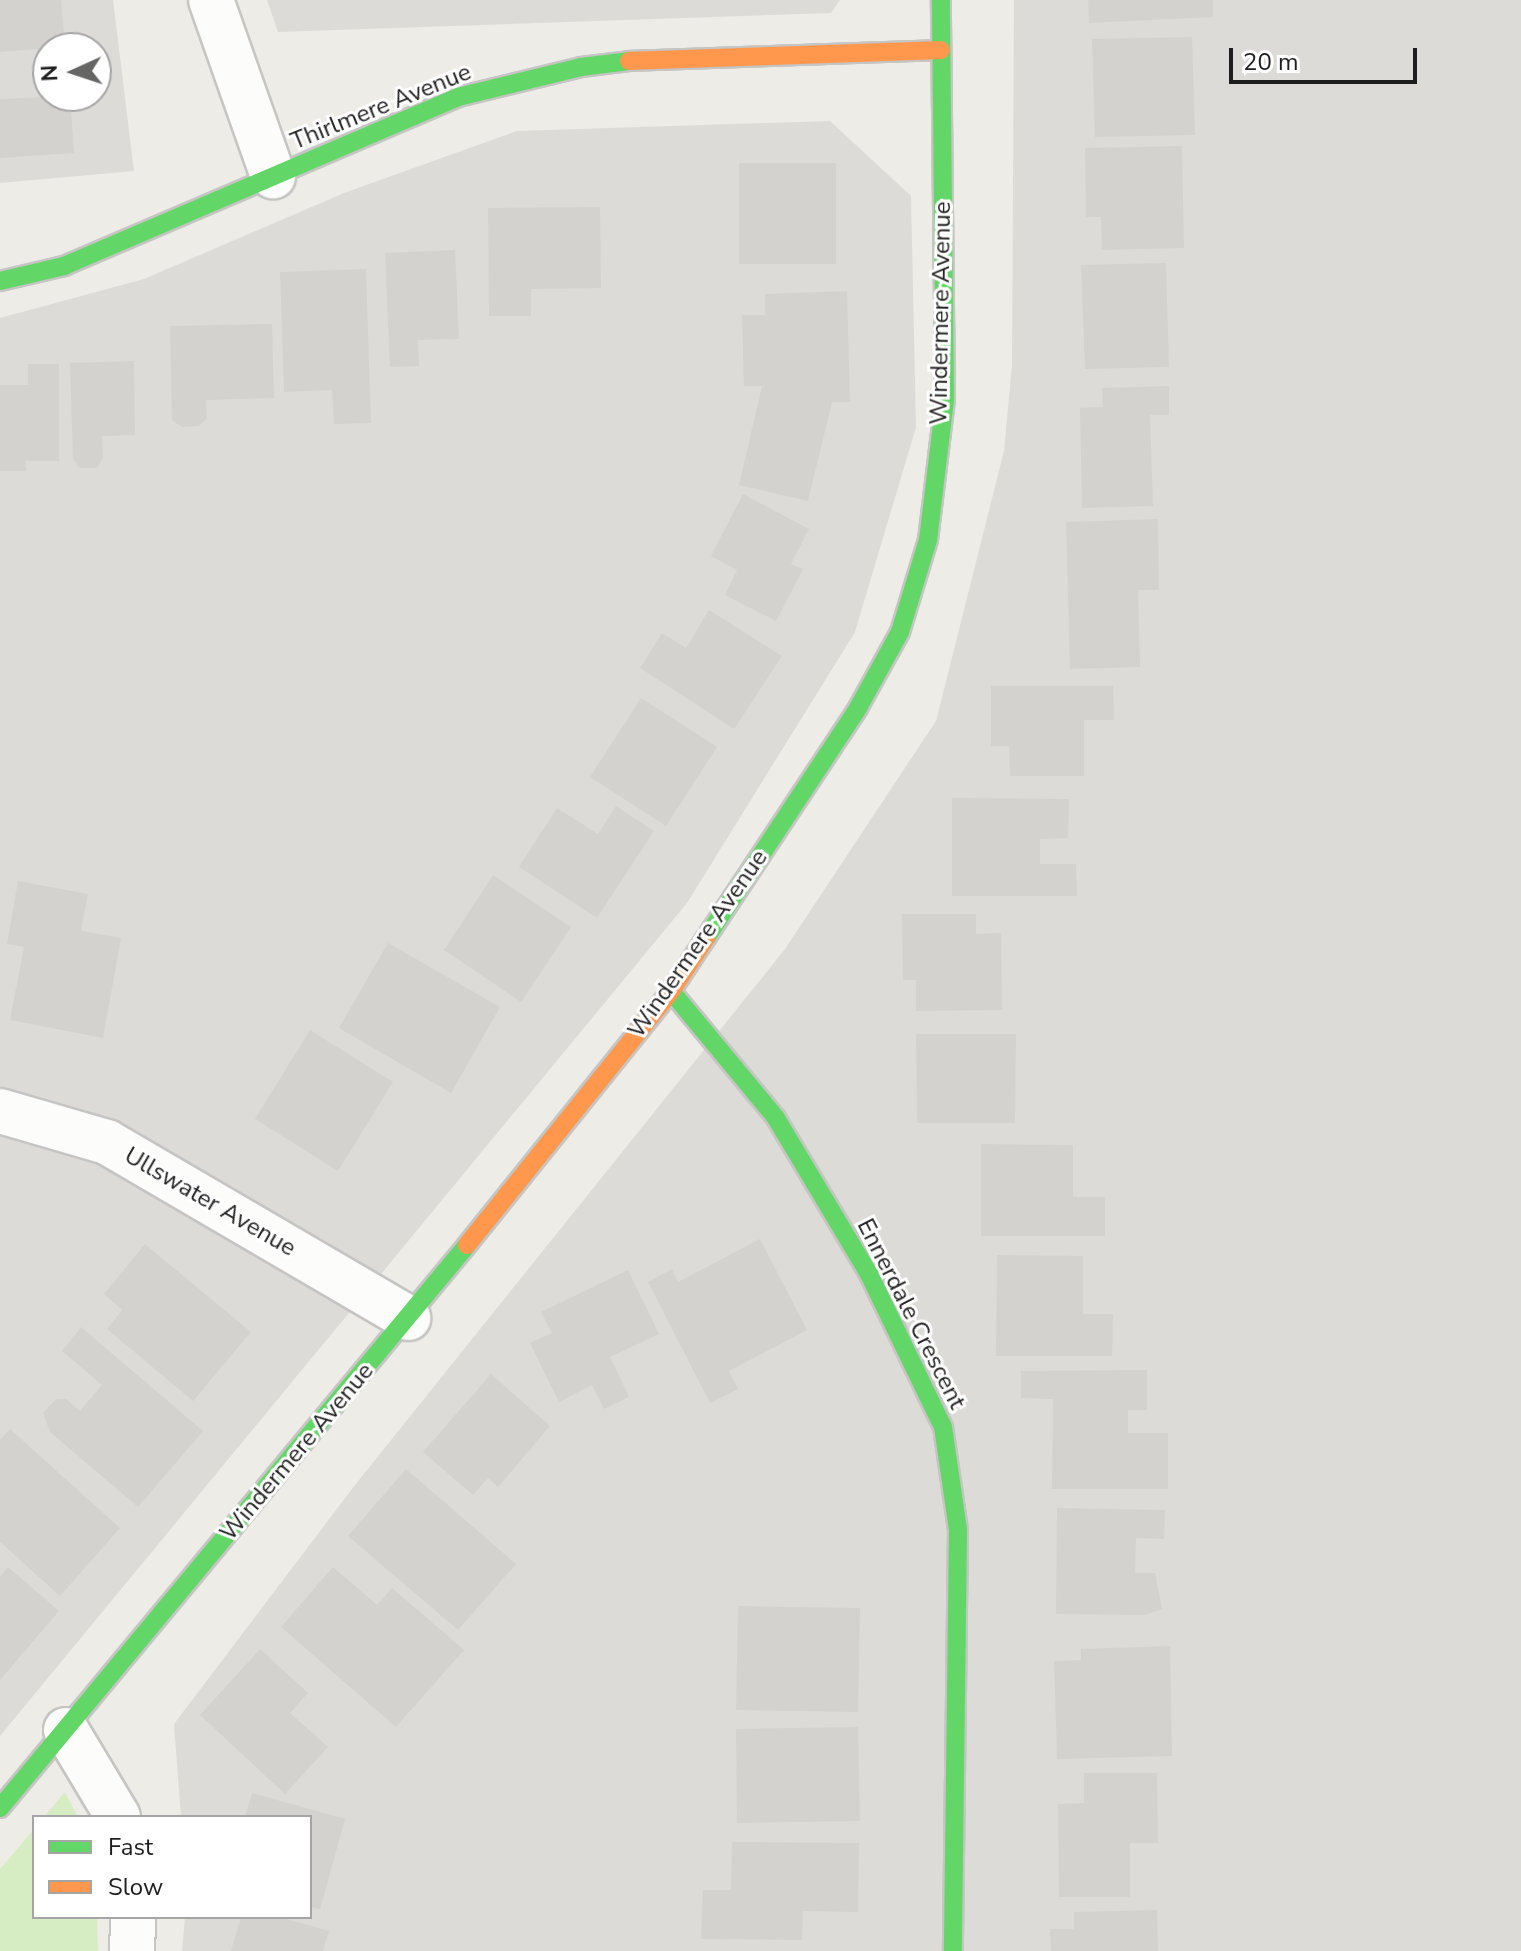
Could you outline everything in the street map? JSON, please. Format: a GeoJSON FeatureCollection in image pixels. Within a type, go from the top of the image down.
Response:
{"type":"FeatureCollection","features":[{"type":"Feature","properties":{"kind":"street"},"geometry":{"type":"LineString","coordinates":[[211,0],[273,176]]}},
{"type":"Feature","properties":{"kind":"street","name":"Windermere Avenue"},"geometry":{"type":"LineString","coordinates":[[0,1808],[408,1318],[671,991],[858,708],[900,632],[928,540],[945,400],[941,0]]}},
{"type":"Feature","properties":{"kind":"street","name":"Thirlmere Avenue"},"geometry":{"type":"LineString","coordinates":[[0,281],[64,266],[458,97],[581,67],[674,56],[941,50]]}},
{"type":"Feature","properties":{"kind":"street","name":"Ennerdale Crescent"},"geometry":{"type":"LineString","coordinates":[[671,991],[776,1118],[869,1274],[943,1427],[958,1530],[953,1951]]}},
{"type":"Feature","properties":{"kind":"street","name":"Ullswater Avenue"},"geometry":{"type":"LineString","coordinates":[[0,1111],[107,1142],[408,1318]]}},
{"type":"Feature","properties":{"kind":"street"},"geometry":{"type":"LineString","coordinates":[[66,1730],[117,1815]]}},
{"type":"Feature","properties":{"kind":"street"},"geometry":{"type":"LineString","coordinates":[[132,1951],[133,1919]]}},
{"type":"Feature","properties":{"kind":"shaded area"},"geometry":{"type":"Polygon","coordinates":[[[0,0],[113,0],[134,171],[0,183],[0,0]]]}},
{"type":"Feature","properties":{"kind":"shaded area"},"geometry":{"type":"Polygon","coordinates":[[[267,0],[840,0],[831,13],[278,32],[267,0]]]}},
{"type":"Feature","properties":{"kind":"shaded area"},"geometry":{"type":"Polygon","coordinates":[[[1014,0],[1521,0],[1521,1951],[182,1951],[185,1919],[312,1919],[312,1815],[181,1815],[174,1724],[355,1485],[785,949],[936,721],[1004,451],[1012,365],[1014,0]]]}},
{"type":"Feature","properties":{"kind":"shaded area"},"geometry":{"type":"Polygon","coordinates":[[[830,121],[911,196],[916,427],[855,632],[687,903],[0,1736],[0,318],[144,279],[344,193],[517,131],[830,121]]]}},
{"type":"Feature","properties":{"kind":"green space"},"geometry":{"type":"Polygon","coordinates":[[[65,1792],[77,1815],[46,1815],[65,1792]]]}},
{"type":"Feature","properties":{"kind":"green space"},"geometry":{"type":"Polygon","coordinates":[[[32,1831],[32,1919],[97,1919],[98,1951],[0,1951],[0,1869],[32,1831]]]}},
{"type":"Feature","properties":{"kind":"building"},"geometry":{"type":"Polygon","coordinates":[[[0,0],[61,0],[64,32],[32,32],[32,50],[0,52],[0,0]]]}},
{"type":"Feature","properties":{"kind":"building"},"geometry":{"type":"Polygon","coordinates":[[[1088,0],[1213,0],[1213,17],[1089,23],[1088,0]]]}},
{"type":"Feature","properties":{"kind":"building"},"geometry":{"type":"Polygon","coordinates":[[[1192,37],[1195,135],[1095,137],[1092,39],[1192,37]]]}},
{"type":"Feature","properties":{"kind":"building"},"geometry":{"type":"Polygon","coordinates":[[[32,98],[32,112],[71,112],[74,153],[0,158],[0,99],[32,98]]]}},
{"type":"Feature","properties":{"kind":"building"},"geometry":{"type":"Polygon","coordinates":[[[1182,146],[1184,248],[1102,250],[1101,217],[1086,217],[1085,148],[1182,146]]]}},
{"type":"Feature","properties":{"kind":"building"},"geometry":{"type":"Polygon","coordinates":[[[739,163],[836,163],[836,264],[739,264],[739,163]]]}},
{"type":"Feature","properties":{"kind":"building"},"geometry":{"type":"Polygon","coordinates":[[[600,207],[601,288],[531,289],[531,316],[489,316],[488,208],[600,207]]]}},
{"type":"Feature","properties":{"kind":"building"},"geometry":{"type":"Polygon","coordinates":[[[455,250],[459,339],[418,340],[419,366],[390,367],[385,253],[455,250]]]}},
{"type":"Feature","properties":{"kind":"building"},"geometry":{"type":"Polygon","coordinates":[[[1166,263],[1169,367],[1085,369],[1081,265],[1166,263]]]}},
{"type":"Feature","properties":{"kind":"building"},"geometry":{"type":"Polygon","coordinates":[[[366,269],[371,423],[334,424],[332,390],[284,392],[280,272],[366,269]]]}},
{"type":"Feature","properties":{"kind":"building"},"geometry":{"type":"Polygon","coordinates":[[[847,291],[850,402],[832,402],[808,501],[739,485],[762,386],[744,386],[742,315],[765,315],[765,294],[847,291]]]}},
{"type":"Feature","properties":{"kind":"building"},"geometry":{"type":"Polygon","coordinates":[[[272,324],[274,398],[206,400],[207,418],[199,426],[182,427],[172,420],[170,326],[272,324]]]}},
{"type":"Feature","properties":{"kind":"building"},"geometry":{"type":"Polygon","coordinates":[[[134,361],[135,435],[102,436],[103,458],[97,468],[80,468],[73,459],[70,363],[134,361]]]}},
{"type":"Feature","properties":{"kind":"building"},"geometry":{"type":"Polygon","coordinates":[[[28,364],[59,364],[59,461],[25,461],[26,471],[0,471],[0,385],[28,385],[28,364]]]}},
{"type":"Feature","properties":{"kind":"building"},"geometry":{"type":"Polygon","coordinates":[[[1169,386],[1169,415],[1150,415],[1153,506],[1082,508],[1080,408],[1103,407],[1102,388],[1169,386]]]}},
{"type":"Feature","properties":{"kind":"building"},"geometry":{"type":"Polygon","coordinates":[[[743,494],[809,529],[791,564],[803,569],[776,621],[725,595],[737,570],[711,556],[743,494]]]}},
{"type":"Feature","properties":{"kind":"building"},"geometry":{"type":"Polygon","coordinates":[[[1158,519],[1159,590],[1138,590],[1140,667],[1070,669],[1066,522],[1158,519]]]}},
{"type":"Feature","properties":{"kind":"building"},"geometry":{"type":"Polygon","coordinates":[[[709,610],[782,656],[734,729],[640,668],[662,633],[686,648],[709,610]]]}},
{"type":"Feature","properties":{"kind":"building"},"geometry":{"type":"Polygon","coordinates":[[[991,686],[1113,686],[1114,720],[1084,720],[1084,776],[1010,776],[1009,746],[991,746],[991,686]]]}},
{"type":"Feature","properties":{"kind":"building"},"geometry":{"type":"Polygon","coordinates":[[[641,698],[717,747],[666,826],[590,777],[641,698]]]}},
{"type":"Feature","properties":{"kind":"building"},"geometry":{"type":"Polygon","coordinates":[[[952,798],[1069,799],[1068,838],[1040,839],[1040,864],[1076,864],[1077,896],[952,896],[952,798]]]}},
{"type":"Feature","properties":{"kind":"building"},"geometry":{"type":"Polygon","coordinates":[[[616,806],[654,831],[597,918],[519,867],[557,808],[598,834],[616,806]]]}},
{"type":"Feature","properties":{"kind":"building"},"geometry":{"type":"Polygon","coordinates":[[[493,875],[571,927],[521,1002],[444,950],[493,875]]]}},
{"type":"Feature","properties":{"kind":"building"},"geometry":{"type":"Polygon","coordinates":[[[18,881],[88,894],[81,931],[121,938],[103,1038],[10,1020],[24,947],[7,944],[18,881]]]}},
{"type":"Feature","properties":{"kind":"building"},"geometry":{"type":"Polygon","coordinates":[[[902,914],[976,914],[976,934],[1001,933],[1002,1010],[916,1011],[916,980],[903,980],[902,914]]]}},
{"type":"Feature","properties":{"kind":"building"},"geometry":{"type":"Polygon","coordinates":[[[388,943],[500,1007],[451,1093],[339,1028],[388,943]]]}},
{"type":"Feature","properties":{"kind":"building"},"geometry":{"type":"Polygon","coordinates":[[[310,1030],[393,1082],[338,1171],[255,1119],[310,1030]]]}},
{"type":"Feature","properties":{"kind":"building"},"geometry":{"type":"Polygon","coordinates":[[[916,1034],[1016,1034],[1015,1123],[917,1123],[916,1034]]]}},
{"type":"Feature","properties":{"kind":"building"},"geometry":{"type":"Polygon","coordinates":[[[981,1144],[1073,1145],[1073,1197],[1105,1197],[1105,1236],[981,1236],[981,1144]]]}},
{"type":"Feature","properties":{"kind":"building"},"geometry":{"type":"Polygon","coordinates":[[[760,1239],[807,1330],[729,1371],[738,1389],[710,1403],[648,1282],[672,1269],[678,1282],[760,1239]]]}},
{"type":"Feature","properties":{"kind":"building"},"geometry":{"type":"Polygon","coordinates":[[[145,1244],[251,1332],[193,1401],[107,1329],[122,1310],[104,1294],[145,1244]]]}},
{"type":"Feature","properties":{"kind":"building"},"geometry":{"type":"Polygon","coordinates":[[[997,1255],[1083,1256],[1083,1314],[1113,1314],[1112,1356],[996,1356],[997,1255]]]}},
{"type":"Feature","properties":{"kind":"building"},"geometry":{"type":"Polygon","coordinates":[[[628,1270],[659,1334],[610,1357],[629,1397],[604,1409],[592,1385],[559,1402],[530,1343],[552,1333],[541,1312],[628,1270]]]}},
{"type":"Feature","properties":{"kind":"building"},"geometry":{"type":"Polygon","coordinates":[[[81,1327],[203,1431],[138,1507],[50,1432],[43,1413],[56,1399],[66,1399],[80,1411],[102,1385],[62,1351],[81,1327]]]}},
{"type":"Feature","properties":{"kind":"building"},"geometry":{"type":"Polygon","coordinates":[[[1147,1370],[1147,1410],[1128,1410],[1128,1433],[1168,1433],[1168,1489],[1052,1489],[1053,1399],[1021,1398],[1021,1371],[1147,1370]]]}},
{"type":"Feature","properties":{"kind":"building"},"geometry":{"type":"Polygon","coordinates":[[[491,1374],[550,1426],[498,1487],[488,1478],[473,1495],[423,1452],[491,1374]]]}},
{"type":"Feature","properties":{"kind":"building"},"geometry":{"type":"Polygon","coordinates":[[[10,1429],[120,1528],[60,1596],[0,1542],[0,1440],[10,1429]]]}},
{"type":"Feature","properties":{"kind":"building"},"geometry":{"type":"Polygon","coordinates":[[[406,1469],[516,1564],[458,1630],[348,1536],[406,1469]]]}},
{"type":"Feature","properties":{"kind":"building"},"geometry":{"type":"Polygon","coordinates":[[[1057,1508],[1165,1510],[1164,1539],[1136,1538],[1135,1573],[1155,1573],[1162,1609],[1145,1615],[1056,1614],[1057,1508]]]}},
{"type":"Feature","properties":{"kind":"building"},"geometry":{"type":"Polygon","coordinates":[[[8,1567],[59,1611],[0,1680],[0,1577],[8,1567]]]}},
{"type":"Feature","properties":{"kind":"building"},"geometry":{"type":"Polygon","coordinates":[[[333,1567],[377,1605],[392,1588],[464,1650],[396,1727],[281,1627],[333,1567]]]}},
{"type":"Feature","properties":{"kind":"building"},"geometry":{"type":"Polygon","coordinates":[[[738,1606],[860,1608],[858,1712],[736,1710],[738,1606]]]}},
{"type":"Feature","properties":{"kind":"building"},"geometry":{"type":"Polygon","coordinates":[[[1170,1646],[1172,1756],[1057,1759],[1054,1661],[1081,1660],[1081,1649],[1170,1646]]]}},
{"type":"Feature","properties":{"kind":"building"},"geometry":{"type":"Polygon","coordinates":[[[260,1649],[308,1693],[290,1713],[328,1747],[285,1794],[200,1715],[260,1649]]]}},
{"type":"Feature","properties":{"kind":"building"},"geometry":{"type":"Polygon","coordinates":[[[858,1727],[860,1821],[737,1823],[736,1729],[858,1727]]]}},
{"type":"Feature","properties":{"kind":"building"},"geometry":{"type":"Polygon","coordinates":[[[1084,1773],[1157,1773],[1158,1843],[1130,1843],[1130,1897],[1059,1897],[1058,1804],[1084,1803],[1084,1773]]]}},
{"type":"Feature","properties":{"kind":"building"},"geometry":{"type":"Polygon","coordinates":[[[252,1793],[345,1819],[320,1909],[312,1907],[312,1815],[246,1815],[252,1793]]]}},
{"type":"Feature","properties":{"kind":"building"},"geometry":{"type":"Polygon","coordinates":[[[732,1842],[859,1843],[858,1912],[803,1911],[802,1940],[701,1939],[703,1890],[731,1890],[732,1842]]]}},
{"type":"Feature","properties":{"kind":"building"},"geometry":{"type":"Polygon","coordinates":[[[1157,1910],[1158,1951],[1051,1951],[1050,1929],[1074,1929],[1074,1912],[1157,1910]]]}},
{"type":"Feature","properties":{"kind":"building"},"geometry":{"type":"Polygon","coordinates":[[[240,1919],[287,1919],[329,1931],[323,1951],[231,1951],[240,1919]]]}},
{"type":"Feature","properties":{"kind":"traffic: fast"},"geometry":{"type":"LineString","coordinates":[[706,938],[858,708],[900,632],[928,540],[945,400],[941,0]]}},
{"type":"Feature","properties":{"kind":"traffic: fast"},"geometry":{"type":"LineString","coordinates":[[0,281],[64,266],[458,97],[581,67],[629,61]]}},
{"type":"Feature","properties":{"kind":"traffic: fast"},"geometry":{"type":"LineString","coordinates":[[671,991],[776,1118],[869,1274],[943,1427],[958,1530],[953,1951]]}},
{"type":"Feature","properties":{"kind":"traffic: fast"},"geometry":{"type":"LineString","coordinates":[[0,1808],[467,1245]]}},
{"type":"Feature","properties":{"kind":"traffic: slow"},"geometry":{"type":"LineString","coordinates":[[629,61],[941,50]]}},
{"type":"Feature","properties":{"kind":"traffic: slow"},"geometry":{"type":"LineString","coordinates":[[467,1245],[671,991],[706,938]]}}]}
